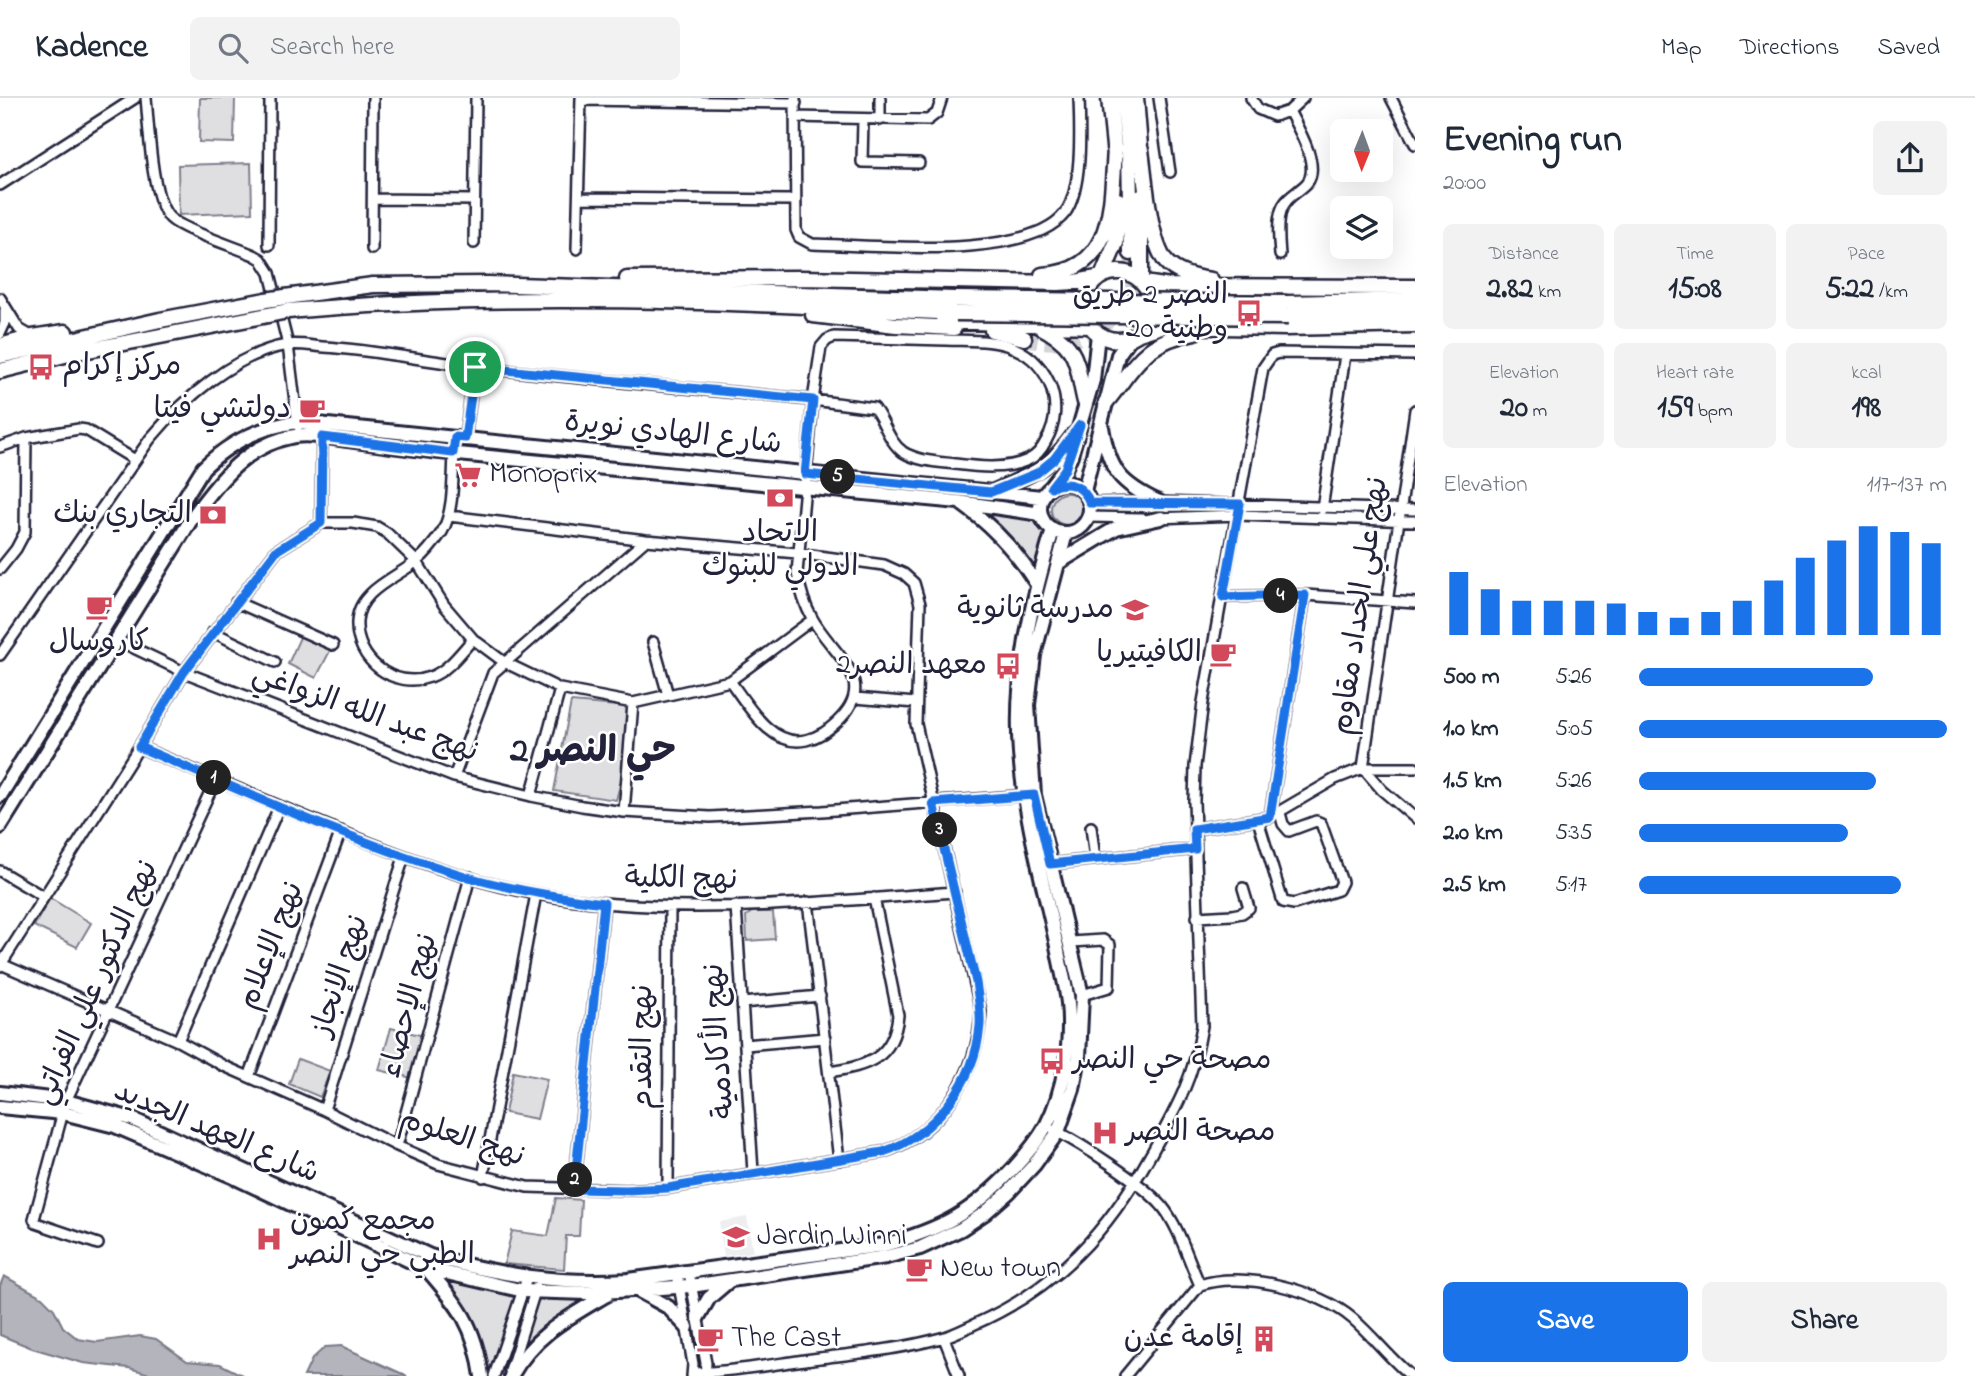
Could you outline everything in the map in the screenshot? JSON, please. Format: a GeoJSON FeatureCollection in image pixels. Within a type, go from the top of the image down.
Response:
{"type":"FeatureCollection","features":[{"type":"Feature","properties":{"kind":"highway"},"geometry":{"type":"LineString","coordinates":[[1094,330],[1083,306],[1085,295],[1100,276],[1116,243],[1118,205],[1110,98]]}},
{"type":"Feature","properties":{"kind":"highway"},"geometry":{"type":"LineString","coordinates":[[1124,98],[1129,152],[1131,253]]}},
{"type":"Feature","properties":{"kind":"highway"},"geometry":{"type":"LineString","coordinates":[[1136,98],[1141,150],[1157,243],[1167,263],[1175,270],[1202,279],[1282,285]]}},
{"type":"Feature","properties":{"kind":"highway"},"geometry":{"type":"LineString","coordinates":[[934,281],[1052,275],[1076,269],[1083,264],[1099,247],[1104,232],[1111,203],[1115,149]]}},
{"type":"Feature","properties":{"kind":"highway"},"geometry":{"type":"LineString","coordinates":[[1135,335],[1147,324],[1151,314],[1150,293],[1143,282],[1141,150]]}},
{"type":"Feature","properties":{"kind":"highway"},"geometry":{"type":"LineString","coordinates":[[0,371],[373,285],[801,278],[1058,283],[1123,271],[1143,282],[1164,286],[1415,287]]}},
{"type":"Feature","properties":{"kind":"highway"},"geometry":{"type":"LineString","coordinates":[[488,284],[956,306]]}},
{"type":"Feature","properties":{"kind":"highway"},"geometry":{"type":"LineString","coordinates":[[578,300],[813,315],[1037,325],[1094,330],[1119,340],[1161,326],[1220,328],[1415,325]]}},
{"type":"Feature","properties":{"kind":"highway"},"geometry":{"type":"LineString","coordinates":[[287,304],[689,300],[1415,312]]}},
{"type":"Feature","properties":{"kind":"highway"},"geometry":{"type":"LineString","coordinates":[[1287,310],[1415,300]]}},
{"type":"Feature","properties":{"kind":"highway"},"geometry":{"type":"LineString","coordinates":[[0,346],[33,337],[267,308]]}},
{"type":"Feature","properties":{"kind":"highway"},"geometry":{"type":"LineString","coordinates":[[813,315],[896,326],[997,331],[1024,338]]}},
{"type":"Feature","properties":{"kind":"highway"},"geometry":{"type":"LineString","coordinates":[[0,356],[160,320]]}},
{"type":"Feature","properties":{"kind":"highway"},"geometry":{"type":"LineString","coordinates":[[1037,325],[1066,343],[1075,356],[1085,402]]}},
{"type":"Feature","properties":{"kind":"highway"},"geometry":{"type":"LineString","coordinates":[[1107,402],[1139,358],[1156,344],[1182,335],[1220,328]]}},
{"type":"Feature","properties":{"kind":"main road"},"geometry":{"type":"LineString","coordinates":[[1094,330],[1095,371],[1080,425],[1065,469],[1046,492],[1041,514],[1045,523],[1060,531],[1079,528],[1088,517],[1087,497],[1118,355],[1135,335]]}},
{"type":"Feature","properties":{"kind":"main road"},"geometry":{"type":"LineString","coordinates":[[1102,422],[1110,461],[1117,473],[1129,486],[1159,502]]}},
{"type":"Feature","properties":{"kind":"main road","name":"شارع الهادي نويرة"},"geometry":{"type":"LineString","coordinates":[[0,796],[203,468],[214,457],[248,436],[282,424],[322,437],[453,453],[805,480],[991,492],[1046,492]]}},
{"type":"Feature","properties":{"kind":"main road"},"geometry":{"type":"LineString","coordinates":[[991,492],[1037,473],[1054,459],[1080,425]]}},
{"type":"Feature","properties":{"kind":"main road","name":"شارع الهادي نويرة"},"geometry":{"type":"LineString","coordinates":[[0,827],[194,515],[221,478],[255,452],[283,439],[298,428],[460,438],[805,480],[1041,514]]}},
{"type":"Feature","properties":{"kind":"main road"},"geometry":{"type":"LineString","coordinates":[[1046,492],[1068,483],[1087,497]]}},
{"type":"Feature","properties":{"kind":"main road"},"geometry":{"type":"LineString","coordinates":[[959,502],[982,518],[1007,542],[1036,583]]}},
{"type":"Feature","properties":{"kind":"main road"},"geometry":{"type":"LineString","coordinates":[[1058,563],[1116,528],[1161,518]]}},
{"type":"Feature","properties":{"kind":"main road","name":"شارع العهد الجديد"},"geometry":{"type":"LineString","coordinates":[[0,1107],[64,1107],[150,1139],[425,1268],[531,1285],[610,1292],[639,1291],[684,1280],[884,1245],[921,1235],[956,1219],[979,1203],[1052,1129],[1066,1057],[1068,1002],[1029,795],[1018,705],[1023,654],[1036,583],[1060,531]]}},
{"type":"Feature","properties":{"kind":"main road","name":"شارع العهد الجديد"},"geometry":{"type":"LineString","coordinates":[[0,1093],[132,1119],[430,1256],[531,1285],[628,1280],[731,1280],[886,1257],[941,1239],[985,1213],[1034,1165],[1073,1089],[1079,1057],[1082,995],[1071,942],[1029,795],[1028,705],[1034,655],[1058,563],[1060,531]]}},
{"type":"Feature","properties":{"kind":"main road"},"geometry":{"type":"LineString","coordinates":[[425,1268],[454,1301],[470,1325],[479,1351],[482,1376]]}},
{"type":"Feature","properties":{"kind":"main road"},"geometry":{"type":"LineString","coordinates":[[698,1317],[709,1298],[731,1280]]}},
{"type":"Feature","properties":{"kind":"main road"},"geometry":{"type":"LineString","coordinates":[[639,1291],[668,1307],[687,1327]]}},
{"type":"Feature","properties":{"kind":"main road"},"geometry":{"type":"LineString","coordinates":[[510,1376],[545,1334],[575,1311],[610,1292]]}},
{"type":"Feature","properties":{"kind":"street"},"geometry":{"type":"LineString","coordinates":[[0,185],[135,98]]}},
{"type":"Feature","properties":{"kind":"street"},"geometry":{"type":"LineString","coordinates":[[146,98],[157,196],[164,211],[176,223],[261,259],[270,273],[288,345],[298,428]]}},
{"type":"Feature","properties":{"kind":"street"},"geometry":{"type":"LineString","coordinates":[[269,245],[270,98]]}},
{"type":"Feature","properties":{"kind":"street"},"geometry":{"type":"LineString","coordinates":[[372,249],[373,98]]}},
{"type":"Feature","properties":{"kind":"street"},"geometry":{"type":"LineString","coordinates":[[474,243],[476,98]]}},
{"type":"Feature","properties":{"kind":"street"},"geometry":{"type":"LineString","coordinates":[[880,98],[880,120]]}},
{"type":"Feature","properties":{"kind":"street"},"geometry":{"type":"LineString","coordinates":[[796,117],[928,120],[937,113],[942,98]]}},
{"type":"Feature","properties":{"kind":"street"},"geometry":{"type":"LineString","coordinates":[[577,249],[581,99],[795,100],[794,200],[799,237],[812,244],[954,247],[1023,238],[1048,226],[1064,214],[1073,197],[1077,170],[1079,98]]}},
{"type":"Feature","properties":{"kind":"street"},"geometry":{"type":"LineString","coordinates":[[1160,98],[1170,172]]}},
{"type":"Feature","properties":{"kind":"street"},"geometry":{"type":"LineString","coordinates":[[1251,98],[1266,114],[1281,115],[1303,98]]}},
{"type":"Feature","properties":{"kind":"street"},"geometry":{"type":"LineString","coordinates":[[1391,98],[1415,144]]}},
{"type":"Feature","properties":{"kind":"street"},"geometry":{"type":"LineString","coordinates":[[1279,255],[1281,211],[1287,200],[1306,183],[1311,170],[1307,146],[1289,111]]}},
{"type":"Feature","properties":{"kind":"street"},"geometry":{"type":"LineString","coordinates":[[863,120],[862,162],[919,163]]}},
{"type":"Feature","properties":{"kind":"street"},"geometry":{"type":"LineString","coordinates":[[579,198],[794,200]]}},
{"type":"Feature","properties":{"kind":"street"},"geometry":{"type":"LineString","coordinates":[[373,199],[474,200]]}},
{"type":"Feature","properties":{"kind":"street"},"geometry":{"type":"LineString","coordinates":[[0,298],[19,329],[33,337]]}},
{"type":"Feature","properties":{"kind":"street"},"geometry":{"type":"LineString","coordinates":[[0,334],[5,323],[5,308]]}},
{"type":"Feature","properties":{"kind":"street"},"geometry":{"type":"LineString","coordinates":[[0,655],[149,439],[178,408],[209,382],[250,358],[288,345],[351,349],[475,367],[813,400],[868,405],[874,408],[887,434],[903,452],[930,461],[978,467],[1006,466],[1027,461],[1048,438],[1054,425],[1053,393],[1047,375],[1038,363],[1012,347],[986,341],[834,337],[827,340],[821,347],[813,400],[797,573],[801,594],[813,620],[852,672],[856,686],[855,698],[847,712],[819,737],[801,741],[788,740],[763,725],[730,681]]}},
{"type":"Feature","properties":{"kind":"street"},"geometry":{"type":"LineString","coordinates":[[684,1280],[693,1375],[706,1374],[902,1347],[944,1338],[1003,1312],[1052,1279],[1101,1229],[1135,1181],[1173,1114],[1197,1056],[1202,1026],[1194,829],[1195,766],[1203,702],[1240,504],[1259,383],[1267,360],[1279,353],[1415,355]]}},
{"type":"Feature","properties":{"kind":"street"},"geometry":{"type":"LineString","coordinates":[[1321,517],[1345,355]]}},
{"type":"Feature","properties":{"kind":"street"},"geometry":{"type":"LineString","coordinates":[[474,639],[444,670],[414,680],[398,679],[384,673],[363,650],[356,621],[361,606],[372,592],[417,562],[430,549],[449,516],[453,453],[460,438],[475,367]]}},
{"type":"Feature","properties":{"kind":"street","name":"نهج علي الحداد مقاوم"},"geometry":{"type":"LineString","coordinates":[[1363,768],[1415,410]]}},
{"type":"Feature","properties":{"kind":"street"},"geometry":{"type":"LineString","coordinates":[[0,447],[26,438],[79,429],[86,430],[135,460]]}},
{"type":"Feature","properties":{"kind":"street"},"geometry":{"type":"LineString","coordinates":[[321,523],[322,437]]}},
{"type":"Feature","properties":{"kind":"street"},"geometry":{"type":"LineString","coordinates":[[0,569],[16,549],[24,532],[26,438]]}},
{"type":"Feature","properties":{"kind":"street"},"geometry":{"type":"LineString","coordinates":[[1087,497],[1159,502],[1415,510]]}},
{"type":"Feature","properties":{"kind":"street"},"geometry":{"type":"LineString","coordinates":[[1088,517],[1238,515],[1415,521]]}},
{"type":"Feature","properties":{"kind":"street","name":"نهج العلوم"},"geometry":{"type":"LineString","coordinates":[[1,965],[178,1041],[248,1077],[438,1164],[527,1187],[626,1190],[668,1188],[883,1152],[916,1136],[952,1098],[967,1075],[975,1054],[981,1011],[916,724],[920,604],[914,583],[904,574],[884,565],[797,553],[646,540],[449,516]]}},
{"type":"Feature","properties":{"kind":"street"},"geometry":{"type":"LineString","coordinates":[[1,965],[184,672],[276,551],[321,523],[353,523],[377,527],[387,533],[417,562],[444,605],[474,639],[504,662],[560,689],[633,703],[730,681],[813,620]]}},
{"type":"Feature","properties":{"kind":"street"},"geometry":{"type":"LineString","coordinates":[[454,776],[493,673],[646,540]]}},
{"type":"Feature","properties":{"kind":"street"},"geometry":{"type":"LineString","coordinates":[[1223,597],[1305,595],[1415,603]]}},
{"type":"Feature","properties":{"kind":"street"},"geometry":{"type":"LineString","coordinates":[[1270,817],[1305,595]]}},
{"type":"Feature","properties":{"kind":"street"},"geometry":{"type":"LineString","coordinates":[[236,602],[333,645]]}},
{"type":"Feature","properties":{"kind":"street"},"geometry":{"type":"LineString","coordinates":[[213,632],[275,662]]}},
{"type":"Feature","properties":{"kind":"street","name":"نهج عبد الله الزواغي"},"geometry":{"type":"LineString","coordinates":[[117,640],[184,672],[454,776],[531,796],[624,812],[710,817],[1029,795]]}},
{"type":"Feature","properties":{"kind":"street"},"geometry":{"type":"LineString","coordinates":[[653,642],[668,695]]}},
{"type":"Feature","properties":{"kind":"street"},"geometry":{"type":"LineString","coordinates":[[531,796],[560,689]]}},
{"type":"Feature","properties":{"kind":"street"},"geometry":{"type":"LineString","coordinates":[[855,698],[916,703]]}},
{"type":"Feature","properties":{"kind":"street"},"geometry":{"type":"LineString","coordinates":[[624,812],[633,703]]}},
{"type":"Feature","properties":{"kind":"street","name":"نهج الكلية"},"geometry":{"type":"LineString","coordinates":[[139,747],[279,807],[404,856],[536,894],[604,903],[736,906],[956,892]]}},
{"type":"Feature","properties":{"kind":"street"},"geometry":{"type":"LineString","coordinates":[[1194,829],[1270,817],[1335,779],[1363,768],[1415,768]]}},
{"type":"Feature","properties":{"kind":"street"},"geometry":{"type":"LineString","coordinates":[[1363,768],[1382,790],[1415,818]]}},
{"type":"Feature","properties":{"kind":"street","name":"نهج الدكتور علي الفراتي"},"geometry":{"type":"LineString","coordinates":[[98,1244],[36,1223],[34,1219],[64,1107],[216,779]]}},
{"type":"Feature","properties":{"kind":"street"},"geometry":{"type":"LineString","coordinates":[[178,1041],[279,807]]}},
{"type":"Feature","properties":{"kind":"street"},"geometry":{"type":"LineString","coordinates":[[1258,820],[1283,902],[1294,904],[1338,890],[1342,882],[1321,823],[1316,821],[1289,831],[1283,824],[1280,813]]}},
{"type":"Feature","properties":{"kind":"street"},"geometry":{"type":"LineString","coordinates":[[1091,827],[1095,859]]}},
{"type":"Feature","properties":{"kind":"street","name":"نهج الإعلام"},"geometry":{"type":"LineString","coordinates":[[248,1077],[341,831]]}},
{"type":"Feature","properties":{"kind":"street"},"geometry":{"type":"LineString","coordinates":[[1050,864],[1195,849]]}},
{"type":"Feature","properties":{"kind":"street","name":"نهج الإنجاز"},"geometry":{"type":"LineString","coordinates":[[324,1110],[404,856]]}},
{"type":"Feature","properties":{"kind":"street"},"geometry":{"type":"LineString","coordinates":[[0,871],[44,897]]}},
{"type":"Feature","properties":{"kind":"street","name":"نهج الإحصاء"},"geometry":{"type":"LineString","coordinates":[[397,1146],[470,877]]}},
{"type":"Feature","properties":{"kind":"street"},"geometry":{"type":"LineString","coordinates":[[1197,917],[1242,914],[1249,908],[1243,888]]}},
{"type":"Feature","properties":{"kind":"street"},"geometry":{"type":"LineString","coordinates":[[483,1177],[536,894]]}},
{"type":"Feature","properties":{"kind":"street"},"geometry":{"type":"LineString","coordinates":[[829,1072],[856,1068],[872,1062],[893,1040],[897,1029],[898,1016],[874,898]]}},
{"type":"Feature","properties":{"kind":"street"},"geometry":{"type":"LineString","coordinates":[[808,902],[839,1160]]}},
{"type":"Feature","properties":{"kind":"street"},"geometry":{"type":"LineString","coordinates":[[574,1189],[604,903]]}},
{"type":"Feature","properties":{"kind":"street","name":"نهج التقدم"},"geometry":{"type":"LineString","coordinates":[[668,1188],[670,906]]}},
{"type":"Feature","properties":{"kind":"street","name":"نهج الأكادمية"},"geometry":{"type":"LineString","coordinates":[[736,906],[753,1172]]}},
{"type":"Feature","properties":{"kind":"street"},"geometry":{"type":"LineString","coordinates":[[1071,942],[1103,940],[1110,944],[1109,987],[1082,995]]}},
{"type":"Feature","properties":{"kind":"street"},"geometry":{"type":"LineString","coordinates":[[742,1003],[820,996]]}},
{"type":"Feature","properties":{"kind":"street"},"geometry":{"type":"LineString","coordinates":[[745,1045],[825,1038]]}},
{"type":"Feature","properties":{"kind":"street"},"geometry":{"type":"LineString","coordinates":[[1052,1129],[1135,1181],[1163,1208],[1200,1285]]}},
{"type":"Feature","properties":{"kind":"street"},"geometry":{"type":"LineString","coordinates":[[684,1280],[698,1317],[706,1374]]}},
{"type":"Feature","properties":{"kind":"street"},"geometry":{"type":"LineString","coordinates":[[1125,1376],[1200,1285],[1213,1281],[1248,1281],[1286,1288],[1318,1299],[1352,1317],[1411,1376]]}},
{"type":"Feature","properties":{"kind":"street"},"geometry":{"type":"LineString","coordinates":[[494,1376],[531,1285]]}},
{"type":"Feature","properties":{"kind":"street"},"geometry":{"type":"LineString","coordinates":[[510,1376],[531,1285]]}},
{"type":"Feature","properties":{"kind":"street"},"geometry":{"type":"LineString","coordinates":[[944,1338],[958,1376]]}},
{"type":"Feature","properties":{"kind":"shaded area"},"geometry":{"type":"Polygon","coordinates":[[[200,98],[235,98],[234,143],[199,142],[200,98]]]}},
{"type":"Feature","properties":{"kind":"shaded area"},"geometry":{"type":"Polygon","coordinates":[[[251,163],[252,212],[179,215],[178,165],[251,163]]]}},
{"type":"Feature","properties":{"kind":"shaded area"},"geometry":{"type":"Polygon","coordinates":[[[1067,493],[1079,497],[1083,509],[1079,521],[1067,525],[1055,521],[1051,509],[1055,497],[1067,493]]]}},
{"type":"Feature","properties":{"kind":"shaded area"},"geometry":{"type":"Polygon","coordinates":[[[983,513],[1033,519],[1045,533],[1036,569],[983,513]]]}},
{"type":"Feature","properties":{"kind":"shaded area"},"geometry":{"type":"Polygon","coordinates":[[[301,635],[331,649],[316,678],[288,664],[301,635]]]}},
{"type":"Feature","properties":{"kind":"shaded area"},"geometry":{"type":"Polygon","coordinates":[[[571,702],[629,707],[624,770],[616,800],[554,791],[571,702]]]}},
{"type":"Feature","properties":{"kind":"shaded area"},"geometry":{"type":"Polygon","coordinates":[[[50,898],[91,923],[77,947],[34,926],[50,898]]]}},
{"type":"Feature","properties":{"kind":"shaded area"},"geometry":{"type":"Polygon","coordinates":[[[752,912],[773,912],[775,939],[747,941],[746,916],[752,912]]]}},
{"type":"Feature","properties":{"kind":"shaded area"},"geometry":{"type":"Polygon","coordinates":[[[391,1028],[424,1036],[412,1078],[379,1070],[391,1028]]]}},
{"type":"Feature","properties":{"kind":"shaded area"},"geometry":{"type":"Polygon","coordinates":[[[298,1059],[330,1071],[320,1097],[289,1084],[298,1059]]]}},
{"type":"Feature","properties":{"kind":"shaded area"},"geometry":{"type":"Polygon","coordinates":[[[513,1072],[547,1079],[537,1119],[505,1113],[513,1072]]]}},
{"type":"Feature","properties":{"kind":"shaded area"},"geometry":{"type":"Polygon","coordinates":[[[556,1198],[581,1200],[579,1236],[566,1236],[564,1269],[504,1264],[512,1231],[548,1236],[556,1198]]]}},
{"type":"Feature","properties":{"kind":"shaded area","name":"Jardin Winni"},"geometry":{"type":"Polygon","coordinates":[[[747,1217],[753,1252],[724,1256],[719,1222],[747,1217]]]}},
{"type":"Feature","properties":{"kind":"shaded area"},"geometry":{"type":"Polygon","coordinates":[[[4,1276],[42,1297],[54,1309],[63,1327],[78,1339],[97,1342],[140,1336],[156,1339],[187,1361],[220,1364],[244,1376],[157,1376],[129,1368],[83,1363],[0,1335],[0,1286],[4,1276]]]}},
{"type":"Feature","properties":{"kind":"shaded area"},"geometry":{"type":"Polygon","coordinates":[[[439,1277],[515,1294],[594,1298],[518,1358],[486,1376],[481,1346],[472,1322],[439,1277]]]}},
{"type":"Feature","properties":{"kind":"shaded area"},"geometry":{"type":"Polygon","coordinates":[[[341,1346],[407,1376],[304,1376],[312,1359],[325,1347],[341,1346]]]}},
{"type":"Feature","properties":{"kind":"tunnel"},"geometry":{"type":"LineString","coordinates":[[1024,338],[1058,342],[1091,334],[1105,325],[1125,298],[1131,281],[1131,253]]}},
{"type":"Feature","properties":{"kind":"place","name":"النصر 2 طريق وطنية 20"},"geometry":{"type":"Point","coordinates":[1249,313]}},
{"type":"Feature","properties":{"kind":"place","name":"مركز إكرام"},"geometry":{"type":"Point","coordinates":[41,367]}},
{"type":"Feature","properties":{"kind":"place","name":"دولتشي فيتا"},"geometry":{"type":"Point","coordinates":[312,410]}},
{"type":"Feature","properties":{"kind":"place","name":"Monoprix"},"geometry":{"type":"Point","coordinates":[468,475]}},
{"type":"Feature","properties":{"kind":"place","name":"الاتحاد الدولي للبنوك"},"geometry":{"type":"Point","coordinates":[780,498]}},
{"type":"Feature","properties":{"kind":"place","name":"التجاري بنك"},"geometry":{"type":"Point","coordinates":[213,515]}},
{"type":"Feature","properties":{"kind":"place","name":"كاروسال"},"geometry":{"type":"Point","coordinates":[99,607]}},
{"type":"Feature","properties":{"kind":"place","name":"مدرسة ثانوية"},"geometry":{"type":"Point","coordinates":[1135,610]}},
{"type":"Feature","properties":{"kind":"place","name":"الكافيتيريا"},"geometry":{"type":"Point","coordinates":[1223,654]}},
{"type":"Feature","properties":{"kind":"place","name":"معهد النصر2"},"geometry":{"type":"Point","coordinates":[1008,666]}},
{"type":"Feature","properties":{"kind":"place","name":"مصحة حي النصر"},"geometry":{"type":"Point","coordinates":[1052,1061]}},
{"type":"Feature","properties":{"kind":"place","name":"مصحة النصر"},"geometry":{"type":"Point","coordinates":[1105,1133]}},
{"type":"Feature","properties":{"kind":"place","name":"Jardin Winni"},"geometry":{"type":"Point","coordinates":[736,1237]}},
{"type":"Feature","properties":{"kind":"place","name":"مجمع كمون الطبي حي النصر"},"geometry":{"type":"Point","coordinates":[269,1239]}},
{"type":"Feature","properties":{"kind":"place","name":"New town"},"geometry":{"type":"Point","coordinates":[919,1269]}},
{"type":"Feature","properties":{"kind":"place","name":"The Cast"},"geometry":{"type":"Point","coordinates":[710,1339]}},
{"type":"Feature","properties":{"kind":"place","name":"إقامة عدن"},"geometry":{"type":"Point","coordinates":[1264,1339]}},
{"type":"Feature","properties":{"kind":"district","name":"حي النصر 2"},"geometry":{"type":"Point","coordinates":[593,752]}},
{"type":"Feature","properties":{"kind":"route"},"geometry":{"type":"LineString","coordinates":[[475,367],[813,400],[805,474],[991,492],[1037,473],[1054,459],[1080,425],[1065,469],[1051,487],[1059,483],[1077,485],[1084,491],[1090,503],[1240,504],[1223,597],[1305,595],[1270,817],[1194,829],[1195,849],[1050,864],[1034,795],[933,803],[956,892],[981,1011],[975,1054],[967,1075],[931,1123],[898,1147],[883,1152],[668,1188],[574,1189],[604,903],[536,894],[404,856],[279,807],[139,747],[184,672],[276,551],[321,523],[322,437],[453,453],[455,437],[465,438],[475,367]]}}]}
